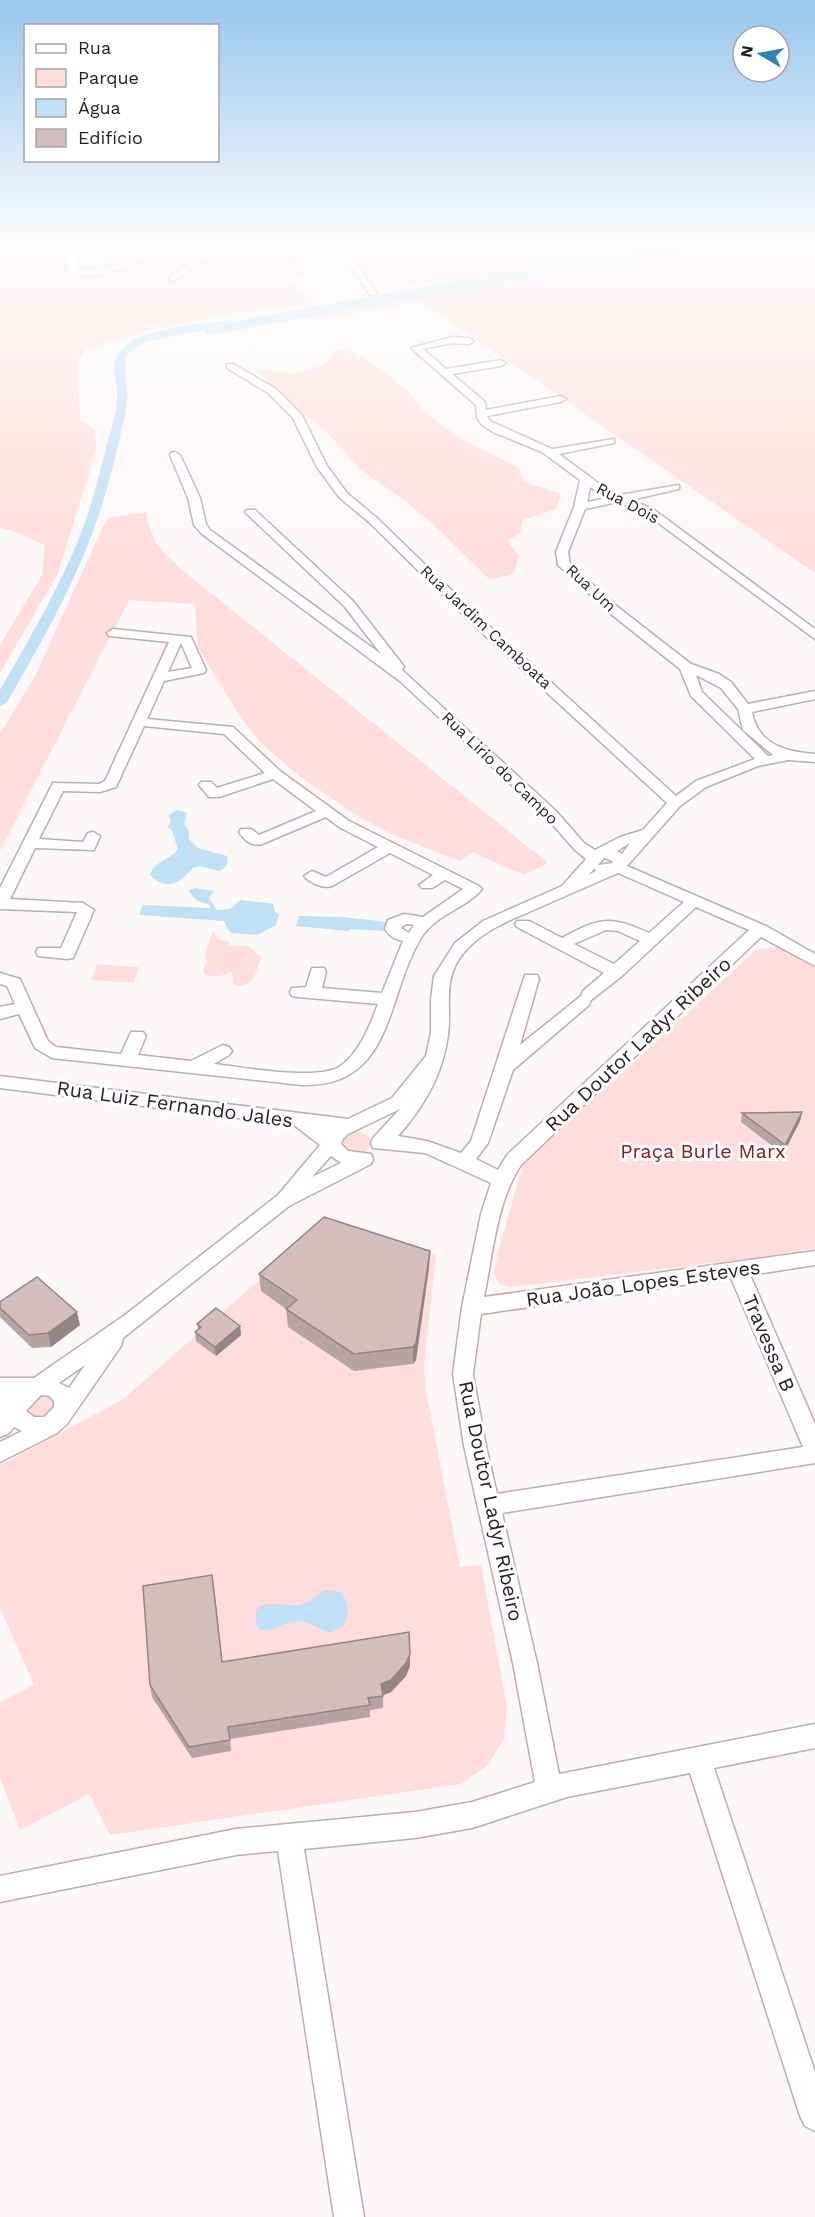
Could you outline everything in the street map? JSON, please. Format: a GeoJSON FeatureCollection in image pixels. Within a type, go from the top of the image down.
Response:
{"type":"FeatureCollection","features":[{"type":"Feature","properties":{"kind":"street","name":"Rua Dois"},"geometry":{"type":"LineString","coordinates":[[420,351],[481,409],[486,423],[550,453],[586,480],[619,499],[649,511],[815,635]]}},
{"type":"Feature","properties":{"kind":"street"},"geometry":{"type":"LineString","coordinates":[[444,372],[501,363]]}},
{"type":"Feature","properties":{"kind":"street","name":"Rua Jardim Camboata"},"geometry":{"type":"LineString","coordinates":[[230,366],[272,391],[298,417],[322,467],[343,495],[374,521],[458,603],[675,803]]}},
{"type":"Feature","properties":{"kind":"street"},"geometry":{"type":"LineString","coordinates":[[481,409],[499,411],[561,399]]}},
{"type":"Feature","properties":{"kind":"street"},"geometry":{"type":"LineString","coordinates":[[550,453],[610,441]]}},
{"type":"Feature","properties":{"kind":"street","name":"Rua Lirio do Campo"},"geometry":{"type":"LineString","coordinates":[[175,455],[194,498],[200,525],[206,532],[406,679],[550,814],[579,846],[597,856],[594,864],[601,868],[617,866],[695,900],[760,929],[815,961]]}},
{"type":"Feature","properties":{"kind":"street","name":"Rua Um"},"geometry":{"type":"LineString","coordinates":[[586,480],[580,507],[562,552],[564,565],[615,611],[686,667],[720,681],[735,695],[745,709],[748,727],[772,750],[788,756]]}},
{"type":"Feature","properties":{"kind":"street"},"geometry":{"type":"LineString","coordinates":[[580,507],[675,487]]}},
{"type":"Feature","properties":{"kind":"street","name":"Rua Lirio do Campo"},"geometry":{"type":"LineString","coordinates":[[250,513],[349,604],[406,679]]}},
{"type":"Feature","properties":{"kind":"street"},"geometry":{"type":"LineString","coordinates":[[113,633],[149,631],[187,640],[199,670],[160,678]]}},
{"type":"Feature","properties":{"kind":"street"},"geometry":{"type":"LineString","coordinates":[[44,952],[67,954],[86,910],[1,903],[58,786],[107,788],[111,784],[117,756],[140,722],[177,638]]}},
{"type":"Feature","properties":{"kind":"street"},"geometry":{"type":"LineString","coordinates":[[154,652],[170,653]]}},
{"type":"Feature","properties":{"kind":"street","name":"Rua Um"},"geometry":{"type":"LineString","coordinates":[[686,667],[696,693],[764,760]]}},
{"type":"Feature","properties":{"kind":"street"},"geometry":{"type":"LineString","coordinates":[[745,709],[815,695]]}},
{"type":"Feature","properties":{"kind":"street"},"geometry":{"type":"LineString","coordinates":[[132,701],[149,702]]}},
{"type":"Feature","properties":{"kind":"street"},"geometry":{"type":"LineString","coordinates":[[0,978],[14,983],[41,1044],[52,1052],[302,1079],[331,1078],[344,1072],[352,1064],[372,1037],[390,999],[413,939],[426,922],[474,890],[387,848],[326,812],[276,774],[228,730],[140,722]]}},
{"type":"Feature","properties":{"kind":"street"},"geometry":{"type":"LineString","coordinates":[[0,1387],[36,1388],[52,1388],[62,1394],[66,1404],[59,1417],[50,1424],[35,1427],[4,1413],[27,1394],[36,1388],[132,1321],[282,1201],[375,1153],[380,1143],[405,1118],[417,1102],[439,1038],[440,985],[449,958],[476,931],[617,866],[675,803],[701,784],[764,760],[788,756],[815,758]]}},
{"type":"Feature","properties":{"kind":"street"},"geometry":{"type":"LineString","coordinates":[[739,768],[815,769]]}},
{"type":"Feature","properties":{"kind":"street"},"geometry":{"type":"LineString","coordinates":[[206,785],[214,794],[276,774]]}},
{"type":"Feature","properties":{"kind":"street"},"geometry":{"type":"LineString","coordinates":[[246,832],[257,841],[326,812]]}},
{"type":"Feature","properties":{"kind":"street"},"geometry":{"type":"LineString","coordinates":[[567,888],[597,856],[625,840],[648,833]]}},
{"type":"Feature","properties":{"kind":"street"},"geometry":{"type":"LineString","coordinates":[[31,843],[89,846],[93,836]]}},
{"type":"Feature","properties":{"kind":"street"},"geometry":{"type":"LineString","coordinates":[[312,876],[327,883],[387,848]]}},
{"type":"Feature","properties":{"kind":"street"},"geometry":{"type":"LineString","coordinates":[[427,885],[443,875]]}},
{"type":"Feature","properties":{"kind":"street"},"geometry":{"type":"LineString","coordinates":[[505,1067],[616,972],[695,900]]}},
{"type":"Feature","properties":{"kind":"street"},"geometry":{"type":"LineString","coordinates":[[413,939],[396,933],[393,929],[394,923],[404,919],[426,922]]}},
{"type":"Feature","properties":{"kind":"street"},"geometry":{"type":"LineString","coordinates":[[562,944],[596,926],[609,923],[652,940]]}},
{"type":"Feature","properties":{"kind":"street"},"geometry":{"type":"LineString","coordinates":[[523,924],[616,972]]}},
{"type":"Feature","properties":{"kind":"street","name":"Rua Doutor Ladyr Ribeiro"},"geometry":{"type":"LineString","coordinates":[[549,1790],[525,1663],[475,1446],[463,1374],[472,1307],[491,1214],[501,1180],[514,1160],[760,929]]}},
{"type":"Feature","properties":{"kind":"street"},"geometry":{"type":"LineString","coordinates":[[318,972],[306,992],[390,999]]}},
{"type":"Feature","properties":{"kind":"street"},"geometry":{"type":"LineString","coordinates":[[464,1162],[479,1143],[505,1067],[531,979]]}},
{"type":"Feature","properties":{"kind":"street"},"geometry":{"type":"LineString","coordinates":[[0,1013],[25,1006]]}},
{"type":"Feature","properties":{"kind":"street"},"geometry":{"type":"LineString","coordinates":[[128,1060],[137,1036]]}},
{"type":"Feature","properties":{"kind":"street"},"geometry":{"type":"LineString","coordinates":[[194,1067],[223,1052]]}},
{"type":"Feature","properties":{"kind":"street"},"geometry":{"type":"LineString","coordinates":[[364,1159],[343,1157],[333,1150],[333,1138],[338,1132],[398,1102],[432,1060]]}},
{"type":"Feature","properties":{"kind":"street","name":"Rua Luiz Fernando Jales"},"geometry":{"type":"LineString","coordinates":[[0,1082],[350,1126]]}},
{"type":"Feature","properties":{"kind":"street"},"geometry":{"type":"LineString","coordinates":[[292,1120],[314,1129],[332,1145]]}},
{"type":"Feature","properties":{"kind":"street"},"geometry":{"type":"LineString","coordinates":[[350,1126],[371,1130],[379,1138],[380,1143]]}},
{"type":"Feature","properties":{"kind":"street"},"geometry":{"type":"LineString","coordinates":[[380,1143],[410,1142],[433,1148],[501,1180]]}},
{"type":"Feature","properties":{"kind":"street"},"geometry":{"type":"LineString","coordinates":[[282,1201],[311,1164],[332,1145]]}},
{"type":"Feature","properties":{"kind":"street","name":"Rua João Lopes Esteves"},"geometry":{"type":"LineString","coordinates":[[472,1307],[815,1258]]}},
{"type":"Feature","properties":{"kind":"street","name":"Travessa B"},"geometry":{"type":"LineString","coordinates":[[738,1270],[815,1449]]}},
{"type":"Feature","properties":{"kind":"street"},"geometry":{"type":"LineString","coordinates":[[0,1453],[51,1426],[103,1353],[132,1321]]}},
{"type":"Feature","properties":{"kind":"street"},"geometry":{"type":"LineString","coordinates":[[490,1504],[815,1454]]}},
{"type":"Feature","properties":{"kind":"street"},"geometry":{"type":"LineString","coordinates":[[0,1889],[236,1842],[415,1825],[472,1815],[567,1784],[815,1736]]}},
{"type":"Feature","properties":{"kind":"street"},"geometry":{"type":"LineString","coordinates":[[698,1758],[815,2116]]}},
{"type":"Feature","properties":{"kind":"street"},"geometry":{"type":"LineString","coordinates":[[289,1838],[348,2217]]}},
{"type":"Feature","properties":{"kind":"green space"},"geometry":{"type":"Polygon","coordinates":[[[0,345],[99,345],[85,350],[77,365],[80,420],[95,429],[96,451],[57,575],[0,673],[0,645],[42,575],[45,545],[0,528],[0,345]]]}},
{"type":"Feature","properties":{"kind":"green space"},"geometry":{"type":"Polygon","coordinates":[[[485,345],[815,345],[815,573],[485,345]]]}},
{"type":"Feature","properties":{"kind":"green space"},"geometry":{"type":"Polygon","coordinates":[[[347,350],[377,366],[410,394],[423,411],[444,427],[465,441],[519,468],[524,482],[561,494],[556,509],[523,520],[520,533],[507,541],[519,556],[514,573],[490,580],[433,524],[400,497],[361,470],[327,432],[281,395],[255,369],[296,374],[326,364],[334,351],[347,350]]]}},
{"type":"Feature","properties":{"kind":"green space"},"geometry":{"type":"Polygon","coordinates":[[[146,512],[154,539],[182,570],[548,863],[524,875],[472,852],[460,861],[396,836],[364,820],[299,776],[261,743],[241,718],[198,648],[195,604],[129,600],[0,851],[0,734],[35,676],[107,518],[146,512]]]}},
{"type":"Feature","properties":{"kind":"green space"},"geometry":{"type":"Polygon","coordinates":[[[213,931],[219,940],[229,941],[229,946],[248,946],[261,957],[251,981],[236,986],[232,982],[233,975],[230,971],[221,976],[206,975],[203,971],[207,962],[205,954],[213,931]]]}},
{"type":"Feature","properties":{"kind":"green space","name":"Praça Burle Marx"},"geometry":{"type":"Polygon","coordinates":[[[775,947],[790,948],[815,969],[815,1248],[761,1257],[511,1287],[500,1284],[493,1273],[523,1164],[756,950],[775,947]]]}},
{"type":"Feature","properties":{"kind":"green space"},"geometry":{"type":"Polygon","coordinates":[[[97,964],[139,967],[134,983],[91,980],[97,964]]]}},
{"type":"Feature","properties":{"kind":"green space"},"geometry":{"type":"Polygon","coordinates":[[[352,1131],[362,1132],[370,1138],[371,1146],[365,1152],[348,1154],[339,1141],[352,1131]]]}},
{"type":"Feature","properties":{"kind":"green space"},"geometry":{"type":"Polygon","coordinates":[[[328,1220],[436,1255],[424,1368],[426,1390],[460,1567],[481,1565],[507,1708],[504,1739],[487,1766],[461,1784],[110,1835],[89,1794],[20,1830],[0,1778],[0,1702],[34,1685],[0,1608],[0,1465],[122,1400],[328,1220]]]}},
{"type":"Feature","properties":{"kind":"green space"},"geometry":{"type":"Polygon","coordinates":[[[39,1395],[49,1395],[55,1400],[56,1408],[47,1416],[37,1418],[28,1414],[26,1407],[39,1395]]]}},
{"type":"Feature","properties":{"kind":"water"},"geometry":{"type":"Polygon","coordinates":[[[177,810],[187,813],[184,824],[189,831],[189,839],[198,848],[227,856],[228,861],[219,871],[200,866],[193,868],[178,881],[168,884],[150,875],[155,866],[178,849],[172,831],[167,827],[171,822],[169,815],[177,810]]]}},
{"type":"Feature","properties":{"kind":"water"},"geometry":{"type":"Polygon","coordinates":[[[195,888],[214,891],[209,898],[217,910],[230,909],[240,900],[273,904],[275,912],[279,914],[276,925],[257,935],[232,933],[224,921],[139,915],[143,905],[210,908],[209,904],[192,896],[189,890],[195,888]]]}},
{"type":"Feature","properties":{"kind":"water"},"geometry":{"type":"Polygon","coordinates":[[[299,916],[343,917],[387,922],[385,931],[350,929],[349,931],[296,926],[299,916]]]}},
{"type":"Feature","properties":{"kind":"water"},"geometry":{"type":"Polygon","coordinates":[[[325,1590],[340,1592],[346,1600],[348,1612],[343,1626],[330,1633],[297,1621],[270,1630],[259,1630],[255,1618],[260,1606],[267,1604],[299,1605],[310,1601],[325,1590]]]}},
{"type":"Feature","properties":{"kind":"building"},"geometry":{"type":"Polygon","coordinates":[[[802,1112],[785,1145],[742,1113],[802,1112]]]}},
{"type":"Feature","properties":{"kind":"building"},"geometry":{"type":"Polygon","coordinates":[[[324,1217],[430,1251],[416,1343],[413,1347],[354,1354],[286,1309],[297,1300],[259,1274],[324,1217]]]}},
{"type":"Feature","properties":{"kind":"building"},"geometry":{"type":"Polygon","coordinates":[[[37,1277],[77,1312],[48,1333],[29,1335],[0,1308],[0,1302],[37,1277]]]}},
{"type":"Feature","properties":{"kind":"building"},"geometry":{"type":"Polygon","coordinates":[[[216,1308],[240,1326],[215,1347],[195,1332],[201,1327],[197,1324],[216,1308]]]}},
{"type":"Feature","properties":{"kind":"building"},"geometry":{"type":"Polygon","coordinates":[[[212,1575],[222,1662],[409,1632],[410,1654],[406,1663],[391,1680],[381,1684],[383,1696],[368,1698],[370,1705],[228,1727],[230,1740],[189,1747],[150,1685],[143,1586],[212,1575]]]}},
{"type":"Feature","properties":{"kind":"waterway"},"geometry":{"type":"LineString","coordinates":[[0,702],[61,592],[86,535],[97,505],[119,419],[122,400],[118,374],[119,362],[132,345]]}}]}
